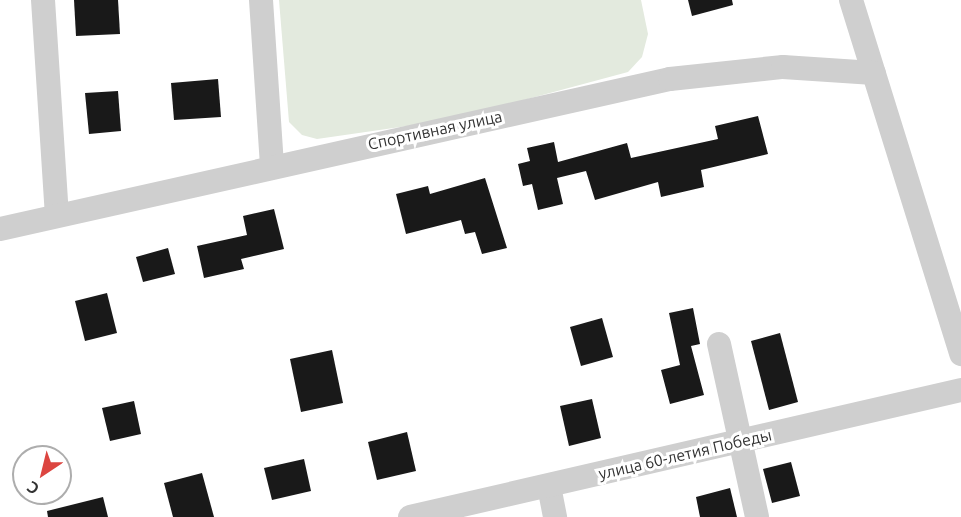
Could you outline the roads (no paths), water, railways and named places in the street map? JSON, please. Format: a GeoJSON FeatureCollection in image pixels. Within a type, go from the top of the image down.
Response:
{"type":"FeatureCollection","features":[{"type":"Feature","properties":{"kind":"street"},"geometry":{"type":"LineString","coordinates":[[43,0],[57,214]]}},
{"type":"Feature","properties":{"kind":"street"},"geometry":{"type":"LineString","coordinates":[[261,0],[272,165]]}},
{"type":"Feature","properties":{"kind":"street"},"geometry":{"type":"LineString","coordinates":[[851,0],[961,354]]}},
{"type":"Feature","properties":{"kind":"street","name":"Спортивная улица"},"geometry":{"type":"LineString","coordinates":[[0,229],[272,165],[670,79],[783,67],[874,73]]}},
{"type":"Feature","properties":{"kind":"street"},"geometry":{"type":"LineString","coordinates":[[719,344],[757,517]]}},
{"type":"Feature","properties":{"kind":"street","name":"улица 60-летия Победы"},"geometry":{"type":"LineString","coordinates":[[410,517],[739,440],[832,423],[961,390]]}},
{"type":"Feature","properties":{"kind":"street"},"geometry":{"type":"LineString","coordinates":[[549,486],[555,517]]}}]}
